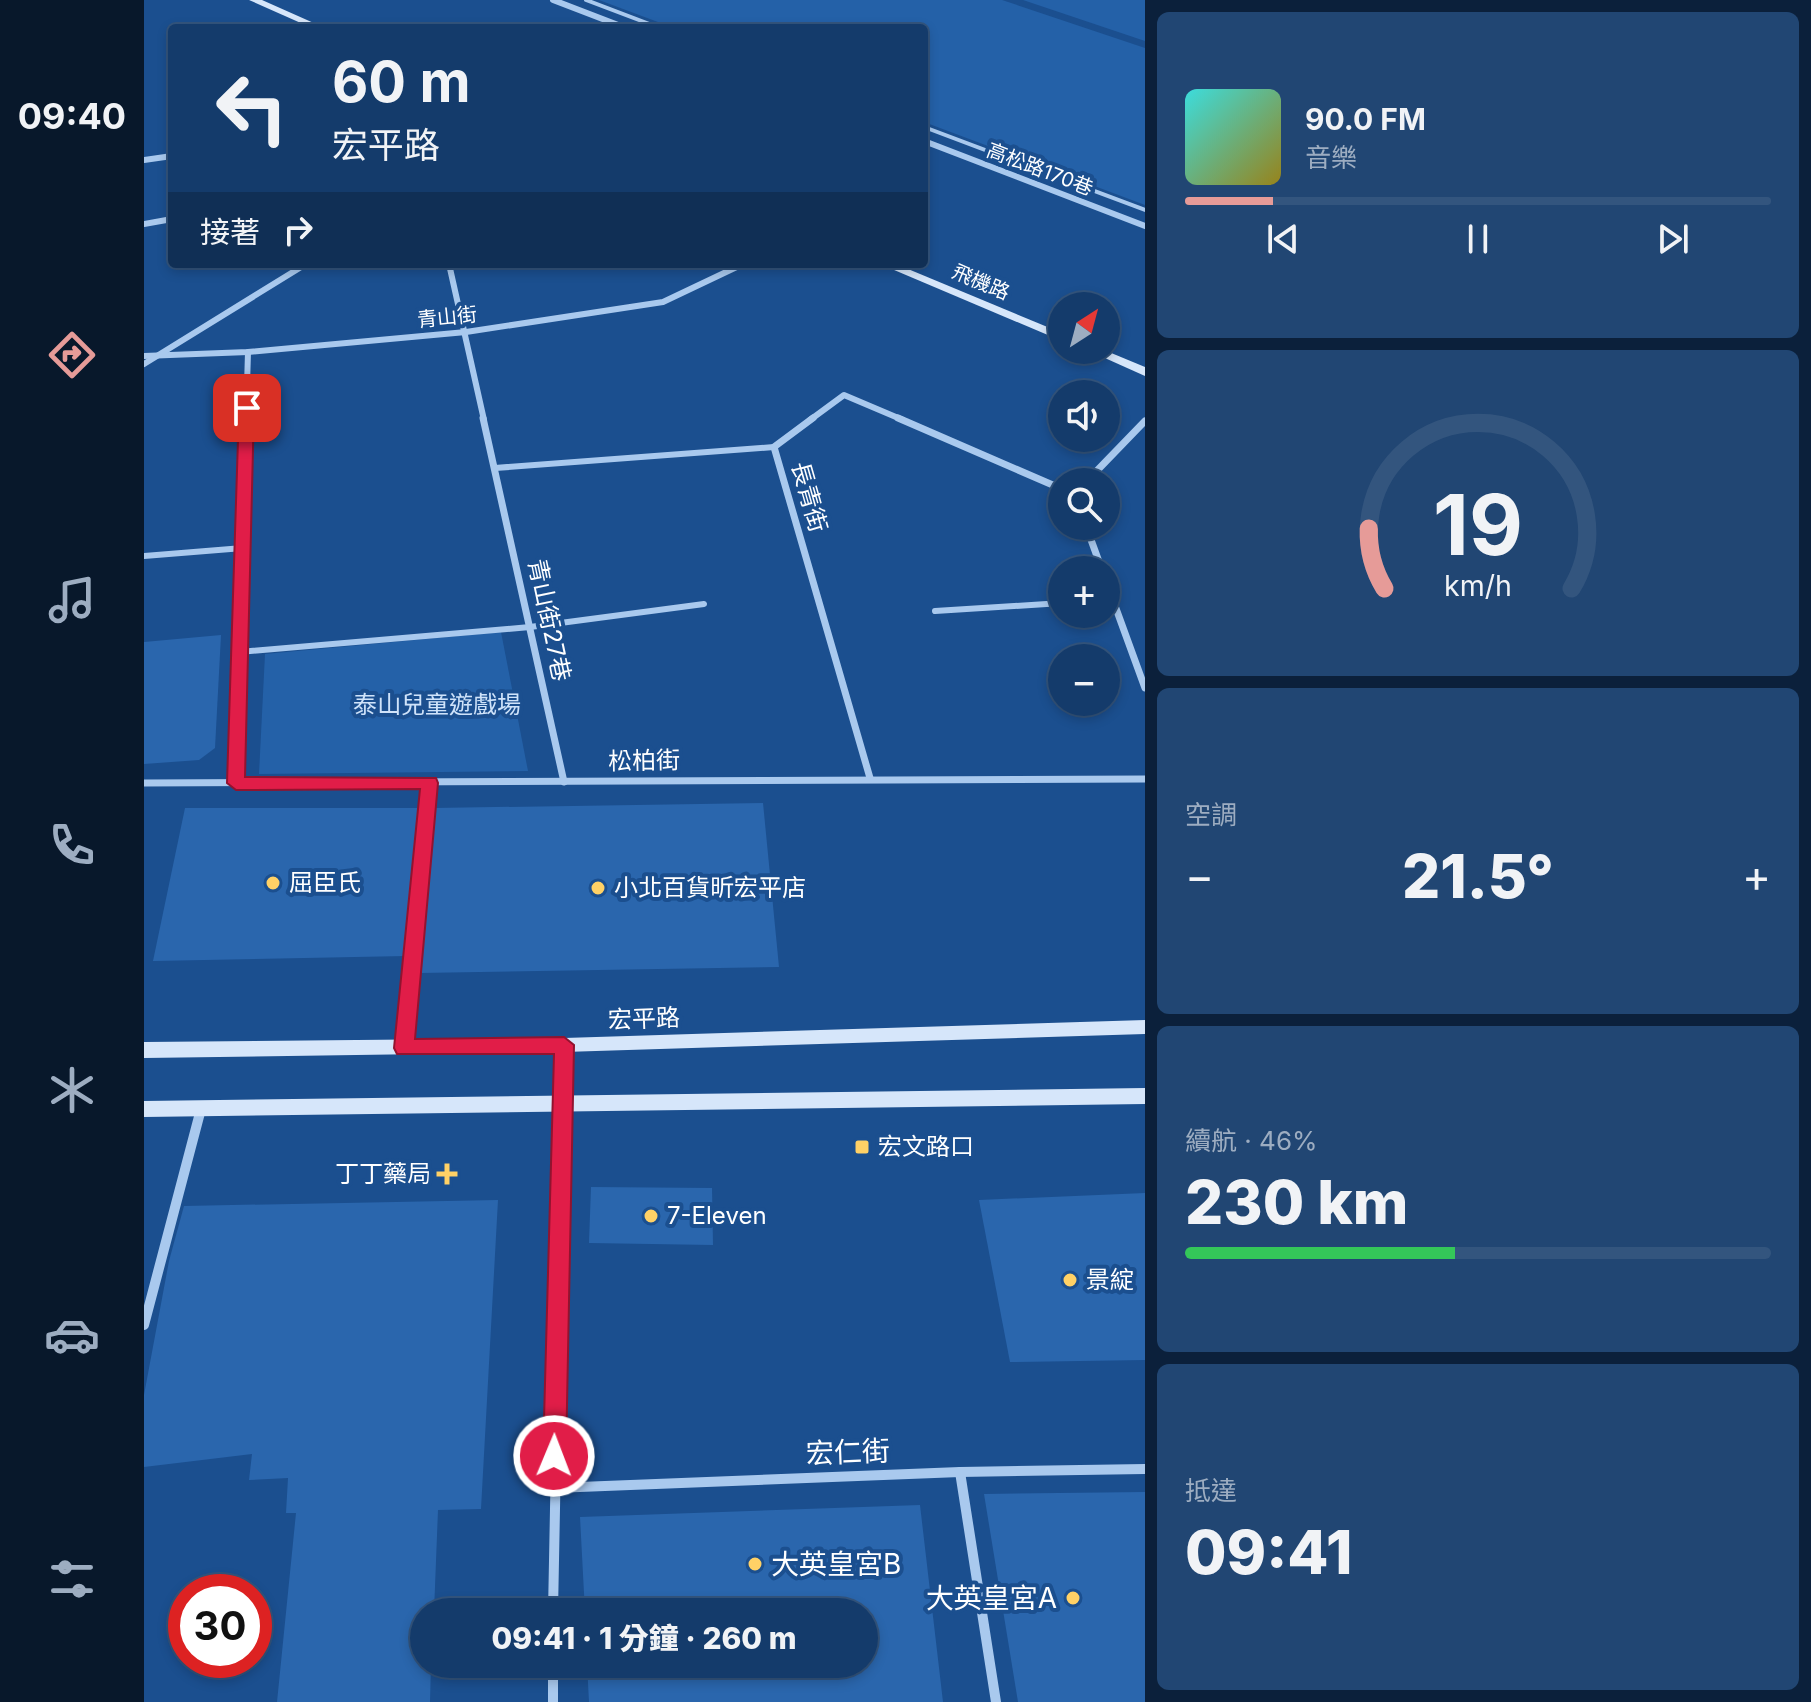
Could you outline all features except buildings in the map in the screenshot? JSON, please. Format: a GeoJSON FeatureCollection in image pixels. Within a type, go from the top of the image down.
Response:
{"type":"FeatureCollection","features":[{"type":"Feature","properties":{"kind":"street"},"geometry":{"type":"LineString","coordinates":[[254,0],[311,24]]}},
{"type":"Feature","properties":{"kind":"street"},"geometry":{"type":"LineString","coordinates":[[553,0],[616,24]]}},
{"type":"Feature","properties":{"kind":"street","name":"高松路170巷"},"geometry":{"type":"LineString","coordinates":[[928,143],[1145,226]]}},
{"type":"Feature","properties":{"kind":"street"},"geometry":{"type":"LineString","coordinates":[[144,160],[168,157]]}},
{"type":"Feature","properties":{"kind":"street"},"geometry":{"type":"LineString","coordinates":[[144,224],[168,220]]}},
{"type":"Feature","properties":{"kind":"street"},"geometry":{"type":"LineString","coordinates":[[144,364],[300,268]]}},
{"type":"Feature","properties":{"kind":"street","name":"青山街27巷"},"geometry":{"type":"LineString","coordinates":[[450,268],[564,782]]}},
{"type":"Feature","properties":{"kind":"street","name":"青山街"},"geometry":{"type":"LineString","coordinates":[[144,356],[248,352],[466,332],[663,302],[735,268]]}},
{"type":"Feature","properties":{"kind":"street","name":"飛機路"},"geometry":{"type":"LineString","coordinates":[[896,268],[1048,331]]}},
{"type":"Feature","properties":{"kind":"street"},"geometry":{"type":"LineString","coordinates":[[236,783],[248,352]]}},
{"type":"Feature","properties":{"kind":"street"},"geometry":{"type":"LineString","coordinates":[[1120,361],[1145,372]]}},
{"type":"Feature","properties":{"kind":"street","name":"長青街"},"geometry":{"type":"LineString","coordinates":[[870,778],[774,447],[844,395],[1048,483]]}},
{"type":"Feature","properties":{"kind":"street"},"geometry":{"type":"LineString","coordinates":[[1100,468],[1145,421]]}},
{"type":"Feature","properties":{"kind":"street"},"geometry":{"type":"LineString","coordinates":[[1120,625],[1145,688]]}},
{"type":"Feature","properties":{"kind":"street","name":"松柏街"},"geometry":{"type":"LineString","coordinates":[[144,783],[1145,779]]}},
{"type":"Feature","properties":{"kind":"street"},"geometry":{"type":"LineString","coordinates":[[404,1048],[430,783]]}},
{"type":"Feature","properties":{"kind":"street","name":"宏平路"},"geometry":{"type":"LineString","coordinates":[[144,1050],[564,1045],[1145,1027]]}},
{"type":"Feature","properties":{"kind":"street"},"geometry":{"type":"LineString","coordinates":[[553,1598],[564,1045]]}},
{"type":"Feature","properties":{"kind":"street"},"geometry":{"type":"LineString","coordinates":[[144,1109],[563,1106],[1145,1096]]}},
{"type":"Feature","properties":{"kind":"street"},"geometry":{"type":"LineString","coordinates":[[144,1325],[201,1109]]}},
{"type":"Feature","properties":{"kind":"street","name":"宏仁街"},"geometry":{"type":"LineString","coordinates":[[554,1488],[960,1472],[1145,1469]]}},
{"type":"Feature","properties":{"kind":"street"},"geometry":{"type":"LineString","coordinates":[[960,1472],[996,1702]]}},
{"type":"Feature","properties":{"kind":"street"},"geometry":{"type":"LineString","coordinates":[[553,1678],[553,1702]]}},
{"type":"Feature","properties":{"kind":"lane"},"geometry":{"type":"LineString","coordinates":[[586,0],[649,24]]}},
{"type":"Feature","properties":{"kind":"lane"},"geometry":{"type":"LineString","coordinates":[[928,129],[1145,210]]}},
{"type":"Feature","properties":{"kind":"lane"},"geometry":{"type":"LineString","coordinates":[[495,468],[774,447]]}},
{"type":"Feature","properties":{"kind":"lane"},"geometry":{"type":"LineString","coordinates":[[144,556],[243,548]]}},
{"type":"Feature","properties":{"kind":"lane"},"geometry":{"type":"LineString","coordinates":[[239,652],[530,627],[704,604]]}},
{"type":"Feature","properties":{"kind":"lane"},"geometry":{"type":"LineString","coordinates":[[935,611],[1048,604]]}},
{"type":"Feature","properties":{"kind":"green space"},"geometry":{"type":"Polygon","coordinates":[[[599,0],[1002,0],[1145,48],[1145,205],[928,124],[928,24],[663,24],[599,0]]]}},
{"type":"Feature","properties":{"kind":"green space"},"geometry":{"type":"Polygon","coordinates":[[[1023,0],[1145,0],[1145,41],[1023,0]]]}},
{"type":"Feature","properties":{"kind":"green space","name":"泰山兒童遊戲場"},"geometry":{"type":"Polygon","coordinates":[[[501,632],[528,771],[259,774],[265,654],[501,632]]]}},
{"type":"Feature","properties":{"kind":"place","name":"屈臣氏"},"geometry":{"type":"Point","coordinates":[273,883]}},
{"type":"Feature","properties":{"kind":"place","name":"小北百貨昕宏平店"},"geometry":{"type":"Point","coordinates":[598,888]}},
{"type":"Feature","properties":{"kind":"place","name":"宏文路口"},"geometry":{"type":"Point","coordinates":[862,1147]}},
{"type":"Feature","properties":{"kind":"place","name":"丁丁藥局"},"geometry":{"type":"Point","coordinates":[447,1174]}},
{"type":"Feature","properties":{"kind":"place","name":"7-Eleven"},"geometry":{"type":"Point","coordinates":[651,1216]}},
{"type":"Feature","properties":{"kind":"place","name":"景綻"},"geometry":{"type":"Point","coordinates":[1070,1280]}},
{"type":"Feature","properties":{"kind":"place","name":"大英皇宮B"},"geometry":{"type":"Point","coordinates":[755,1564]}},
{"type":"Feature","properties":{"kind":"place","name":"大英皇宮A"},"geometry":{"type":"Point","coordinates":[1073,1598]}},
{"type":"Feature","properties":{"kind":"route"},"geometry":{"type":"LineString","coordinates":[[247,408],[236,783],[430,783],[404,1048],[564,1045],[554,1456]]}}]}
